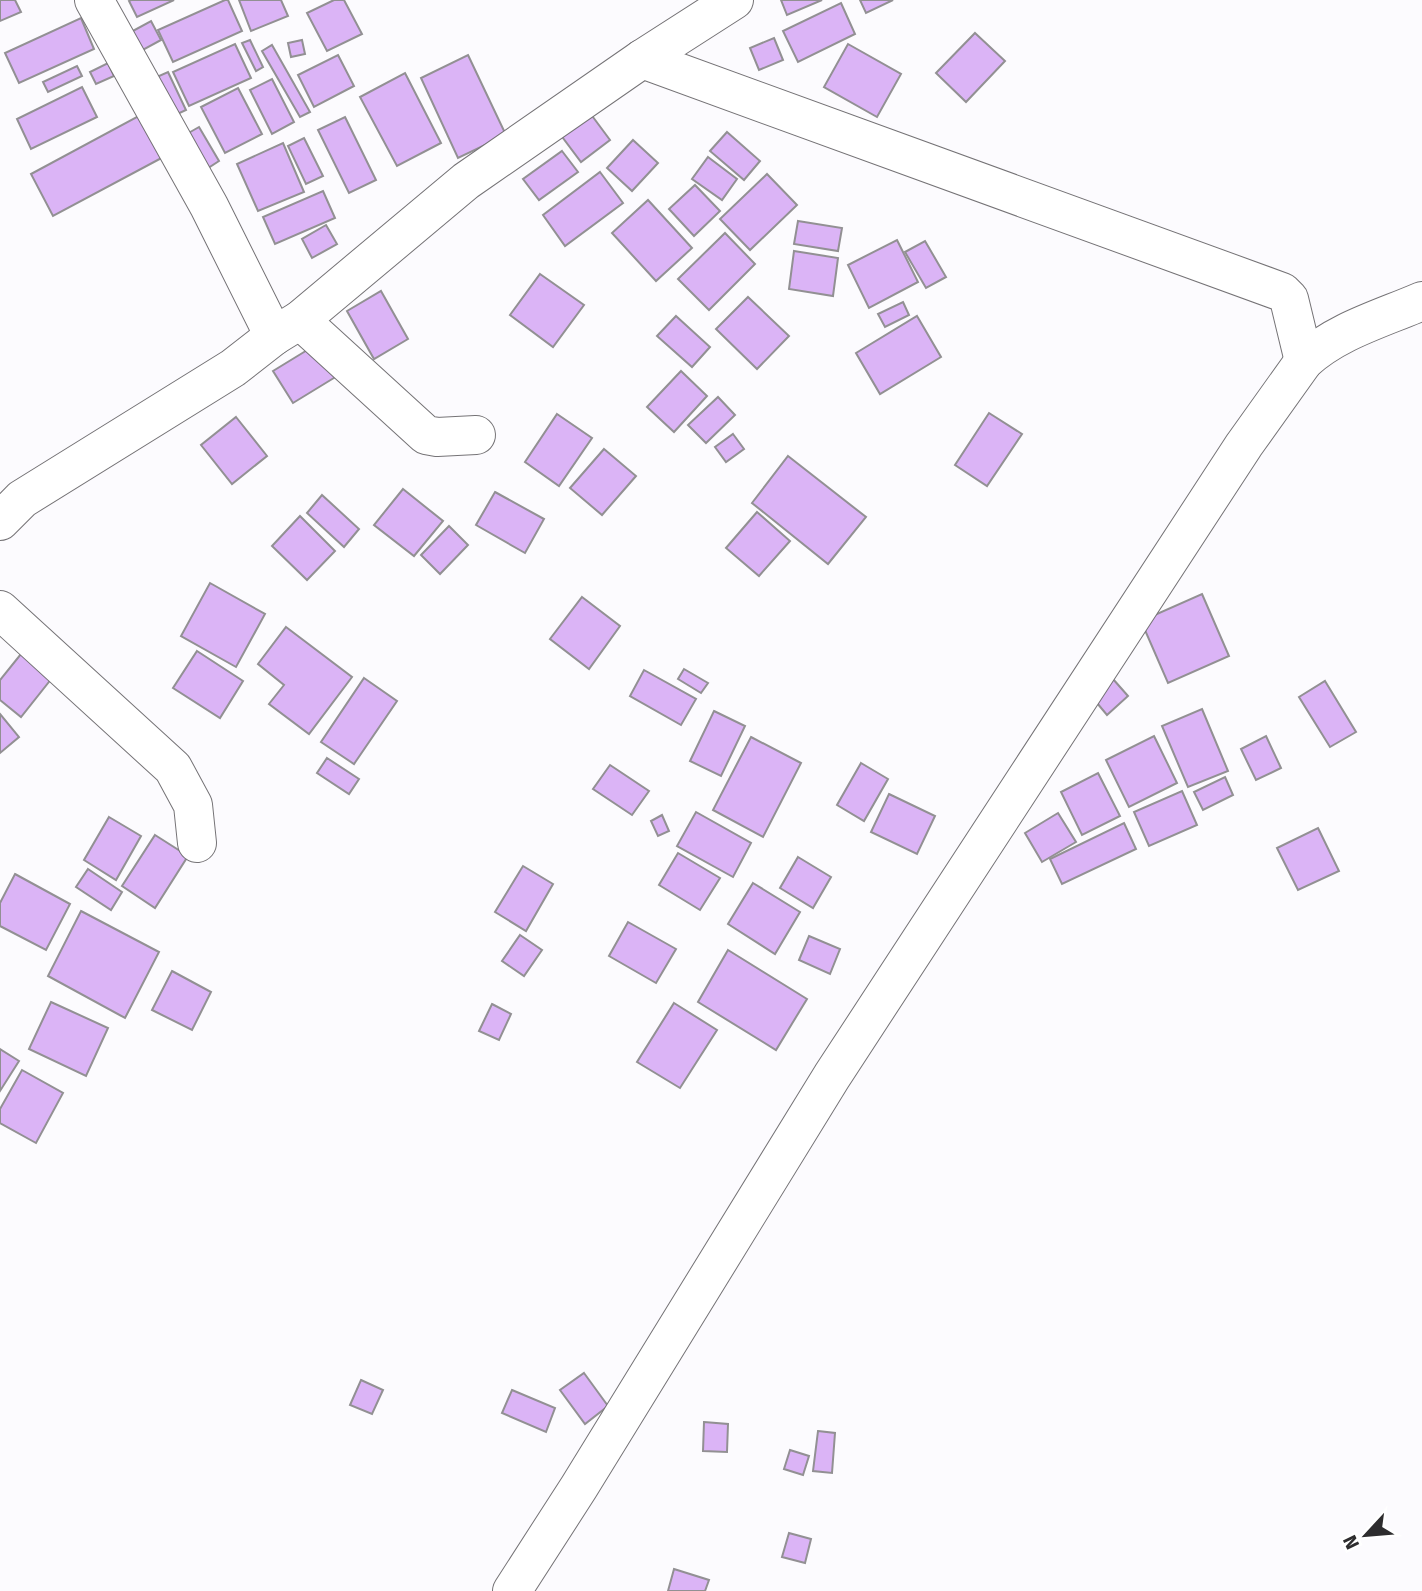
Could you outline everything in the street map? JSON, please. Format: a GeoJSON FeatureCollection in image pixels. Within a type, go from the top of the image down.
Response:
{"type":"FeatureCollection","features":[{"type":"Feature","properties":{"kind":"street"},"geometry":{"type":"LineString","coordinates":[[94,0],[209,206],[287,328],[426,435],[476,435]]}},
{"type":"Feature","properties":{"kind":"street"},"geometry":{"type":"LineString","coordinates":[[0,521],[22,499],[233,368],[287,328],[466,181],[642,59],[734,0]]}},
{"type":"Feature","properties":{"kind":"street"},"geometry":{"type":"LineString","coordinates":[[642,59],[1282,292],[1289,299],[1303,354]]}},
{"type":"Feature","properties":{"kind":"street"},"geometry":{"type":"LineString","coordinates":[[512,1591],[839,1064],[1303,354],[1422,301]]}},
{"type":"Feature","properties":{"kind":"street"},"geometry":{"type":"LineString","coordinates":[[0,610],[173,768],[192,804],[197,843]]}},
{"type":"Feature","properties":{"kind":"building"},"geometry":{"type":"Polygon","coordinates":[[[0,0],[15,0],[21,12],[0,21],[0,0]]]}},
{"type":"Feature","properties":{"kind":"building"},"geometry":{"type":"Polygon","coordinates":[[[174,0],[137,17],[129,1],[174,0]]]}},
{"type":"Feature","properties":{"kind":"building"},"geometry":{"type":"Polygon","coordinates":[[[228,0],[242,31],[173,62],[158,30],[228,0]]]}},
{"type":"Feature","properties":{"kind":"building"},"geometry":{"type":"Polygon","coordinates":[[[239,0],[281,0],[288,16],[251,31],[239,0]]]}},
{"type":"Feature","properties":{"kind":"building"},"geometry":{"type":"Polygon","coordinates":[[[334,0],[344,0],[362,34],[327,51],[307,13],[334,0]]]}},
{"type":"Feature","properties":{"kind":"building"},"geometry":{"type":"Polygon","coordinates":[[[781,0],[822,0],[787,15],[781,0]]]}},
{"type":"Feature","properties":{"kind":"building"},"geometry":{"type":"Polygon","coordinates":[[[860,0],[893,0],[866,13],[860,0]]]}},
{"type":"Feature","properties":{"kind":"building"},"geometry":{"type":"Polygon","coordinates":[[[841,3],[855,34],[798,62],[783,31],[841,3]]]}},
{"type":"Feature","properties":{"kind":"building"},"geometry":{"type":"Polygon","coordinates":[[[81,18],[94,49],[19,83],[5,53],[81,18]]]}},
{"type":"Feature","properties":{"kind":"building"},"geometry":{"type":"Polygon","coordinates":[[[151,21],[161,40],[141,51],[131,32],[151,21]]]}},
{"type":"Feature","properties":{"kind":"building"},"geometry":{"type":"Polygon","coordinates":[[[975,33],[1005,61],[966,102],[936,73],[975,33]]]}},
{"type":"Feature","properties":{"kind":"building"},"geometry":{"type":"Polygon","coordinates":[[[774,38],[783,60],[759,70],[750,48],[774,38]]]}},
{"type":"Feature","properties":{"kind":"building"},"geometry":{"type":"Polygon","coordinates":[[[250,40],[263,67],[256,71],[242,43],[250,40]]]}},
{"type":"Feature","properties":{"kind":"building"},"geometry":{"type":"Polygon","coordinates":[[[302,40],[305,54],[291,57],[288,43],[302,40]]]}},
{"type":"Feature","properties":{"kind":"building"},"geometry":{"type":"Polygon","coordinates":[[[235,44],[251,78],[189,106],[173,72],[235,44]]]}},
{"type":"Feature","properties":{"kind":"building"},"geometry":{"type":"Polygon","coordinates":[[[848,44],[901,74],[877,117],[824,87],[848,44]]]}},
{"type":"Feature","properties":{"kind":"building"},"geometry":{"type":"Polygon","coordinates":[[[272,45],[310,112],[300,117],[262,51],[272,45]]]}},
{"type":"Feature","properties":{"kind":"building"},"geometry":{"type":"Polygon","coordinates":[[[338,55],[354,86],[314,107],[298,75],[338,55]]]}},
{"type":"Feature","properties":{"kind":"building"},"geometry":{"type":"Polygon","coordinates":[[[468,55],[506,135],[458,158],[421,78],[468,55]]]}},
{"type":"Feature","properties":{"kind":"building"},"geometry":{"type":"Polygon","coordinates":[[[108,63],[114,76],[96,84],[90,72],[108,63]]]}},
{"type":"Feature","properties":{"kind":"building"},"geometry":{"type":"Polygon","coordinates":[[[77,66],[82,76],[48,92],[43,82],[77,66]]]}},
{"type":"Feature","properties":{"kind":"building"},"geometry":{"type":"Polygon","coordinates":[[[168,72],[186,110],[169,118],[150,80],[168,72]]]}},
{"type":"Feature","properties":{"kind":"building"},"geometry":{"type":"Polygon","coordinates":[[[405,73],[441,143],[397,166],[360,97],[405,73]]]}},
{"type":"Feature","properties":{"kind":"building"},"geometry":{"type":"Polygon","coordinates":[[[272,79],[294,122],[272,134],[250,90],[272,79]]]}},
{"type":"Feature","properties":{"kind":"building"},"geometry":{"type":"Polygon","coordinates":[[[82,87],[97,117],[31,149],[17,119],[82,87]]]}},
{"type":"Feature","properties":{"kind":"building"},"geometry":{"type":"Polygon","coordinates":[[[238,88],[262,134],[225,153],[201,107],[238,88]]]}},
{"type":"Feature","properties":{"kind":"building"},"geometry":{"type":"Polygon","coordinates":[[[146,112],[169,154],[53,216],[31,174],[146,112]]]}},
{"type":"Feature","properties":{"kind":"building"},"geometry":{"type":"Polygon","coordinates":[[[590,113],[610,140],[581,162],[560,134],[590,113]]]}},
{"type":"Feature","properties":{"kind":"building"},"geometry":{"type":"Polygon","coordinates":[[[345,117],[376,180],[349,193],[318,130],[345,117]]]}},
{"type":"Feature","properties":{"kind":"building"},"geometry":{"type":"Polygon","coordinates":[[[199,127],[219,161],[205,170],[185,135],[199,127]]]}},
{"type":"Feature","properties":{"kind":"building"},"geometry":{"type":"Polygon","coordinates":[[[727,132],[760,161],[744,180],[710,151],[727,132]]]}},
{"type":"Feature","properties":{"kind":"building"},"geometry":{"type":"Polygon","coordinates":[[[304,138],[323,176],[306,184],[288,146],[304,138]]]}},
{"type":"Feature","properties":{"kind":"building"},"geometry":{"type":"Polygon","coordinates":[[[633,140],[658,163],[632,191],[607,168],[633,140]]]}},
{"type":"Feature","properties":{"kind":"building"},"geometry":{"type":"Polygon","coordinates":[[[283,143],[304,192],[258,211],[237,164],[283,143]]]}},
{"type":"Feature","properties":{"kind":"building"},"geometry":{"type":"Polygon","coordinates":[[[562,151],[578,172],[539,200],[523,179],[562,151]]]}},
{"type":"Feature","properties":{"kind":"building"},"geometry":{"type":"Polygon","coordinates":[[[708,157],[737,179],[722,200],[692,179],[708,157]]]}},
{"type":"Feature","properties":{"kind":"building"},"geometry":{"type":"Polygon","coordinates":[[[600,172],[623,203],[565,246],[543,215],[600,172]]]}},
{"type":"Feature","properties":{"kind":"building"},"geometry":{"type":"Polygon","coordinates":[[[767,174],[797,205],[750,250],[720,219],[767,174]]]}},
{"type":"Feature","properties":{"kind":"building"},"geometry":{"type":"Polygon","coordinates":[[[695,185],[720,211],[694,236],[669,209],[695,185]]]}},
{"type":"Feature","properties":{"kind":"building"},"geometry":{"type":"Polygon","coordinates":[[[323,191],[335,218],[275,244],[263,217],[323,191]]]}},
{"type":"Feature","properties":{"kind":"building"},"geometry":{"type":"Polygon","coordinates":[[[648,200],[692,248],[656,281],[612,233],[648,200]]]}},
{"type":"Feature","properties":{"kind":"building"},"geometry":{"type":"Polygon","coordinates":[[[798,221],[842,228],[838,251],[794,244],[798,221]]]}},
{"type":"Feature","properties":{"kind":"building"},"geometry":{"type":"Polygon","coordinates":[[[326,225],[337,244],[312,258],[302,239],[326,225]]]}},
{"type":"Feature","properties":{"kind":"building"},"geometry":{"type":"Polygon","coordinates":[[[725,233],[755,264],[709,310],[678,279],[725,233]]]}},
{"type":"Feature","properties":{"kind":"building"},"geometry":{"type":"Polygon","coordinates":[[[897,240],[918,282],[869,308],[848,265],[897,240]]]}},
{"type":"Feature","properties":{"kind":"building"},"geometry":{"type":"Polygon","coordinates":[[[925,241],[946,277],[926,288],[905,252],[925,241]]]}},
{"type":"Feature","properties":{"kind":"building"},"geometry":{"type":"Polygon","coordinates":[[[794,251],[838,258],[833,296],[789,289],[794,251]]]}},
{"type":"Feature","properties":{"kind":"building"},"geometry":{"type":"Polygon","coordinates":[[[540,274],[584,305],[553,347],[510,315],[540,274]]]}},
{"type":"Feature","properties":{"kind":"building"},"geometry":{"type":"Polygon","coordinates":[[[381,291],[408,339],[374,359],[347,311],[381,291]]]}},
{"type":"Feature","properties":{"kind":"building"},"geometry":{"type":"Polygon","coordinates":[[[748,297],[789,336],[757,369],[716,329],[748,297]]]}},
{"type":"Feature","properties":{"kind":"building"},"geometry":{"type":"Polygon","coordinates":[[[903,302],[909,315],[885,327],[878,314],[903,302]]]}},
{"type":"Feature","properties":{"kind":"building"},"geometry":{"type":"Polygon","coordinates":[[[676,316],[710,347],[692,367],[657,336],[676,316]]]}},
{"type":"Feature","properties":{"kind":"building"},"geometry":{"type":"Polygon","coordinates":[[[917,316],[941,357],[880,394],[856,353],[917,316]]]}},
{"type":"Feature","properties":{"kind":"building"},"geometry":{"type":"Polygon","coordinates":[[[322,341],[342,373],[293,403],[273,371],[322,341]]]}},
{"type":"Feature","properties":{"kind":"building"},"geometry":{"type":"Polygon","coordinates":[[[681,371],[707,396],[674,432],[647,407],[681,371]]]}},
{"type":"Feature","properties":{"kind":"building"},"geometry":{"type":"Polygon","coordinates":[[[718,397],[735,415],[706,443],[688,425],[718,397]]]}},
{"type":"Feature","properties":{"kind":"building"},"geometry":{"type":"Polygon","coordinates":[[[989,413],[1022,434],[987,486],[955,465],[989,413]]]}},
{"type":"Feature","properties":{"kind":"building"},"geometry":{"type":"Polygon","coordinates":[[[557,414],[592,438],[559,486],[525,462],[557,414]]]}},
{"type":"Feature","properties":{"kind":"building"},"geometry":{"type":"Polygon","coordinates":[[[236,417],[267,456],[232,484],[201,445],[236,417]]]}},
{"type":"Feature","properties":{"kind":"building"},"geometry":{"type":"Polygon","coordinates":[[[733,434],[744,449],[726,462],[715,447],[733,434]]]}},
{"type":"Feature","properties":{"kind":"building"},"geometry":{"type":"Polygon","coordinates":[[[604,449],[636,476],[602,515],[570,488],[604,449]]]}},
{"type":"Feature","properties":{"kind":"building"},"geometry":{"type":"Polygon","coordinates":[[[788,456],[866,517],[828,564],[752,503],[788,456]]]}},
{"type":"Feature","properties":{"kind":"building"},"geometry":{"type":"Polygon","coordinates":[[[403,489],[443,521],[414,556],[374,525],[403,489]]]}},
{"type":"Feature","properties":{"kind":"building"},"geometry":{"type":"Polygon","coordinates":[[[495,492],[544,519],[525,553],[476,525],[495,492]]]}},
{"type":"Feature","properties":{"kind":"building"},"geometry":{"type":"Polygon","coordinates":[[[322,495],[359,529],[344,547],[307,513],[322,495]]]}},
{"type":"Feature","properties":{"kind":"building"},"geometry":{"type":"Polygon","coordinates":[[[757,512],[790,541],[759,576],[726,548],[757,512]]]}},
{"type":"Feature","properties":{"kind":"building"},"geometry":{"type":"Polygon","coordinates":[[[300,516],[335,551],[307,580],[272,546],[300,516]]]}},
{"type":"Feature","properties":{"kind":"building"},"geometry":{"type":"Polygon","coordinates":[[[449,526],[468,545],[440,574],[421,555],[449,526]]]}},
{"type":"Feature","properties":{"kind":"building"},"geometry":{"type":"Polygon","coordinates":[[[210,583],[265,614],[236,667],[181,636],[210,583]]]}},
{"type":"Feature","properties":{"kind":"building"},"geometry":{"type":"Polygon","coordinates":[[[1202,594],[1229,656],[1168,683],[1141,621],[1202,594]]]}},
{"type":"Feature","properties":{"kind":"building"},"geometry":{"type":"Polygon","coordinates":[[[582,597],[620,626],[589,669],[550,639],[582,597]]]}},
{"type":"Feature","properties":{"kind":"building"},"geometry":{"type":"Polygon","coordinates":[[[286,627],[352,677],[309,734],[269,704],[284,685],[258,664],[286,627]]]}},
{"type":"Feature","properties":{"kind":"building"},"geometry":{"type":"Polygon","coordinates":[[[25,649],[56,673],[21,717],[0,700],[0,680],[25,649]]]}},
{"type":"Feature","properties":{"kind":"building"},"geometry":{"type":"Polygon","coordinates":[[[197,651],[243,681],[220,718],[173,688],[197,651]]]}},
{"type":"Feature","properties":{"kind":"building"},"geometry":{"type":"Polygon","coordinates":[[[684,669],[708,683],[701,693],[678,679],[684,669]]]}},
{"type":"Feature","properties":{"kind":"building"},"geometry":{"type":"Polygon","coordinates":[[[644,670],[696,699],[681,725],[630,696],[644,670]]]}},
{"type":"Feature","properties":{"kind":"building"},"geometry":{"type":"Polygon","coordinates":[[[364,678],[397,701],[354,764],[321,742],[364,678]]]}},
{"type":"Feature","properties":{"kind":"building"},"geometry":{"type":"Polygon","coordinates":[[[1113,679],[1128,696],[1107,715],[1092,697],[1113,679]]]}},
{"type":"Feature","properties":{"kind":"building"},"geometry":{"type":"Polygon","coordinates":[[[1325,681],[1356,732],[1330,747],[1299,697],[1325,681]]]}},
{"type":"Feature","properties":{"kind":"building"},"geometry":{"type":"Polygon","coordinates":[[[1202,709],[1228,771],[1188,787],[1162,726],[1202,709]]]}},
{"type":"Feature","properties":{"kind":"building"},"geometry":{"type":"Polygon","coordinates":[[[714,711],[745,726],[721,776],[690,761],[714,711]]]}},
{"type":"Feature","properties":{"kind":"building"},"geometry":{"type":"Polygon","coordinates":[[[0,714],[19,737],[0,753],[0,714]]]}},
{"type":"Feature","properties":{"kind":"building"},"geometry":{"type":"Polygon","coordinates":[[[1154,736],[1177,783],[1129,807],[1106,760],[1154,736]]]}},
{"type":"Feature","properties":{"kind":"building"},"geometry":{"type":"Polygon","coordinates":[[[1266,736],[1281,768],[1256,780],[1241,749],[1266,736]]]}},
{"type":"Feature","properties":{"kind":"building"},"geometry":{"type":"Polygon","coordinates":[[[751,737],[801,763],[763,837],[713,810],[751,737]]]}},
{"type":"Feature","properties":{"kind":"building"},"geometry":{"type":"Polygon","coordinates":[[[327,758],[359,779],[349,794],[317,773],[327,758]]]}},
{"type":"Feature","properties":{"kind":"building"},"geometry":{"type":"Polygon","coordinates":[[[861,763],[888,779],[864,821],[837,805],[861,763]]]}},
{"type":"Feature","properties":{"kind":"building"},"geometry":{"type":"Polygon","coordinates":[[[610,765],[649,791],[632,815],[593,789],[610,765]]]}},
{"type":"Feature","properties":{"kind":"building"},"geometry":{"type":"Polygon","coordinates":[[[1098,773],[1120,816],[1082,835],[1061,792],[1098,773]]]}},
{"type":"Feature","properties":{"kind":"building"},"geometry":{"type":"Polygon","coordinates":[[[1225,777],[1233,795],[1203,810],[1194,792],[1225,777]]]}},
{"type":"Feature","properties":{"kind":"building"},"geometry":{"type":"Polygon","coordinates":[[[1182,791],[1197,825],[1149,846],[1134,812],[1182,791]]]}},
{"type":"Feature","properties":{"kind":"building"},"geometry":{"type":"Polygon","coordinates":[[[889,794],[935,816],[917,854],[871,832],[889,794]]]}},
{"type":"Feature","properties":{"kind":"building"},"geometry":{"type":"Polygon","coordinates":[[[696,812],[751,843],[733,877],[677,846],[696,812]]]}},
{"type":"Feature","properties":{"kind":"building"},"geometry":{"type":"Polygon","coordinates":[[[1058,813],[1076,842],[1042,862],[1025,833],[1058,813]]]}},
{"type":"Feature","properties":{"kind":"building"},"geometry":{"type":"Polygon","coordinates":[[[662,815],[669,831],[658,836],[651,821],[662,815]]]}},
{"type":"Feature","properties":{"kind":"building"},"geometry":{"type":"Polygon","coordinates":[[[109,817],[141,836],[116,880],[84,860],[109,817]]]}},
{"type":"Feature","properties":{"kind":"building"},"geometry":{"type":"Polygon","coordinates":[[[1124,823],[1136,849],[1062,884],[1050,859],[1124,823]]]}},
{"type":"Feature","properties":{"kind":"building"},"geometry":{"type":"Polygon","coordinates":[[[1318,828],[1339,871],[1298,890],[1277,848],[1318,828]]]}},
{"type":"Feature","properties":{"kind":"building"},"geometry":{"type":"Polygon","coordinates":[[[155,835],[188,856],[155,908],[122,886],[155,835]]]}},
{"type":"Feature","properties":{"kind":"building"},"geometry":{"type":"Polygon","coordinates":[[[678,853],[720,878],[700,910],[659,885],[678,853]]]}},
{"type":"Feature","properties":{"kind":"building"},"geometry":{"type":"Polygon","coordinates":[[[798,857],[831,877],[813,908],[780,888],[798,857]]]}},
{"type":"Feature","properties":{"kind":"building"},"geometry":{"type":"Polygon","coordinates":[[[523,866],[553,884],[526,931],[495,912],[523,866]]]}},
{"type":"Feature","properties":{"kind":"building"},"geometry":{"type":"Polygon","coordinates":[[[88,869],[122,892],[111,910],[76,887],[88,869]]]}},
{"type":"Feature","properties":{"kind":"building"},"geometry":{"type":"Polygon","coordinates":[[[15,874],[70,904],[46,950],[0,926],[0,903],[15,874]]]}},
{"type":"Feature","properties":{"kind":"building"},"geometry":{"type":"Polygon","coordinates":[[[753,883],[800,912],[775,954],[728,924],[753,883]]]}},
{"type":"Feature","properties":{"kind":"building"},"geometry":{"type":"Polygon","coordinates":[[[81,911],[159,952],[125,1018],[48,976],[81,911]]]}},
{"type":"Feature","properties":{"kind":"building"},"geometry":{"type":"Polygon","coordinates":[[[628,922],[676,949],[656,983],[609,956],[628,922]]]}},
{"type":"Feature","properties":{"kind":"building"},"geometry":{"type":"Polygon","coordinates":[[[520,935],[542,950],[524,976],[502,961],[520,935]]]}},
{"type":"Feature","properties":{"kind":"building"},"geometry":{"type":"Polygon","coordinates":[[[809,936],[840,949],[830,974],[799,960],[809,936]]]}},
{"type":"Feature","properties":{"kind":"building"},"geometry":{"type":"Polygon","coordinates":[[[728,950],[807,999],[776,1050],[698,1002],[728,950]]]}},
{"type":"Feature","properties":{"kind":"building"},"geometry":{"type":"Polygon","coordinates":[[[172,971],[211,992],[192,1030],[152,1010],[172,971]]]}},
{"type":"Feature","properties":{"kind":"building"},"geometry":{"type":"Polygon","coordinates":[[[51,1002],[108,1028],[86,1076],[29,1049],[51,1002]]]}},
{"type":"Feature","properties":{"kind":"building"},"geometry":{"type":"Polygon","coordinates":[[[674,1003],[717,1030],[680,1088],[637,1062],[674,1003]]]}},
{"type":"Feature","properties":{"kind":"building"},"geometry":{"type":"Polygon","coordinates":[[[492,1004],[511,1014],[499,1040],[479,1031],[492,1004]]]}},
{"type":"Feature","properties":{"kind":"building"},"geometry":{"type":"Polygon","coordinates":[[[0,1049],[19,1061],[0,1091],[0,1049]]]}},
{"type":"Feature","properties":{"kind":"building"},"geometry":{"type":"Polygon","coordinates":[[[22,1070],[63,1093],[36,1143],[0,1123],[0,1109],[22,1070]]]}},
{"type":"Feature","properties":{"kind":"building"},"geometry":{"type":"Polygon","coordinates":[[[584,1373],[608,1406],[585,1424],[560,1390],[584,1373]]]}},
{"type":"Feature","properties":{"kind":"building"},"geometry":{"type":"Polygon","coordinates":[[[361,1380],[383,1390],[372,1414],[350,1405],[361,1380]]]}},
{"type":"Feature","properties":{"kind":"building"},"geometry":{"type":"Polygon","coordinates":[[[512,1390],[555,1408],[546,1432],[502,1413],[512,1390]]]}},
{"type":"Feature","properties":{"kind":"building"},"geometry":{"type":"Polygon","coordinates":[[[704,1422],[728,1424],[727,1452],[703,1451],[704,1422]]]}},
{"type":"Feature","properties":{"kind":"building"},"geometry":{"type":"Polygon","coordinates":[[[818,1431],[835,1433],[832,1473],[813,1471],[818,1431]]]}},
{"type":"Feature","properties":{"kind":"building"},"geometry":{"type":"Polygon","coordinates":[[[790,1450],[809,1456],[803,1475],[784,1469],[790,1450]]]}},
{"type":"Feature","properties":{"kind":"building"},"geometry":{"type":"Polygon","coordinates":[[[789,1533],[811,1539],[805,1563],[782,1557],[789,1533]]]}},
{"type":"Feature","properties":{"kind":"building"},"geometry":{"type":"Polygon","coordinates":[[[674,1569],[709,1580],[705,1591],[668,1591],[674,1569]]]}}]}
